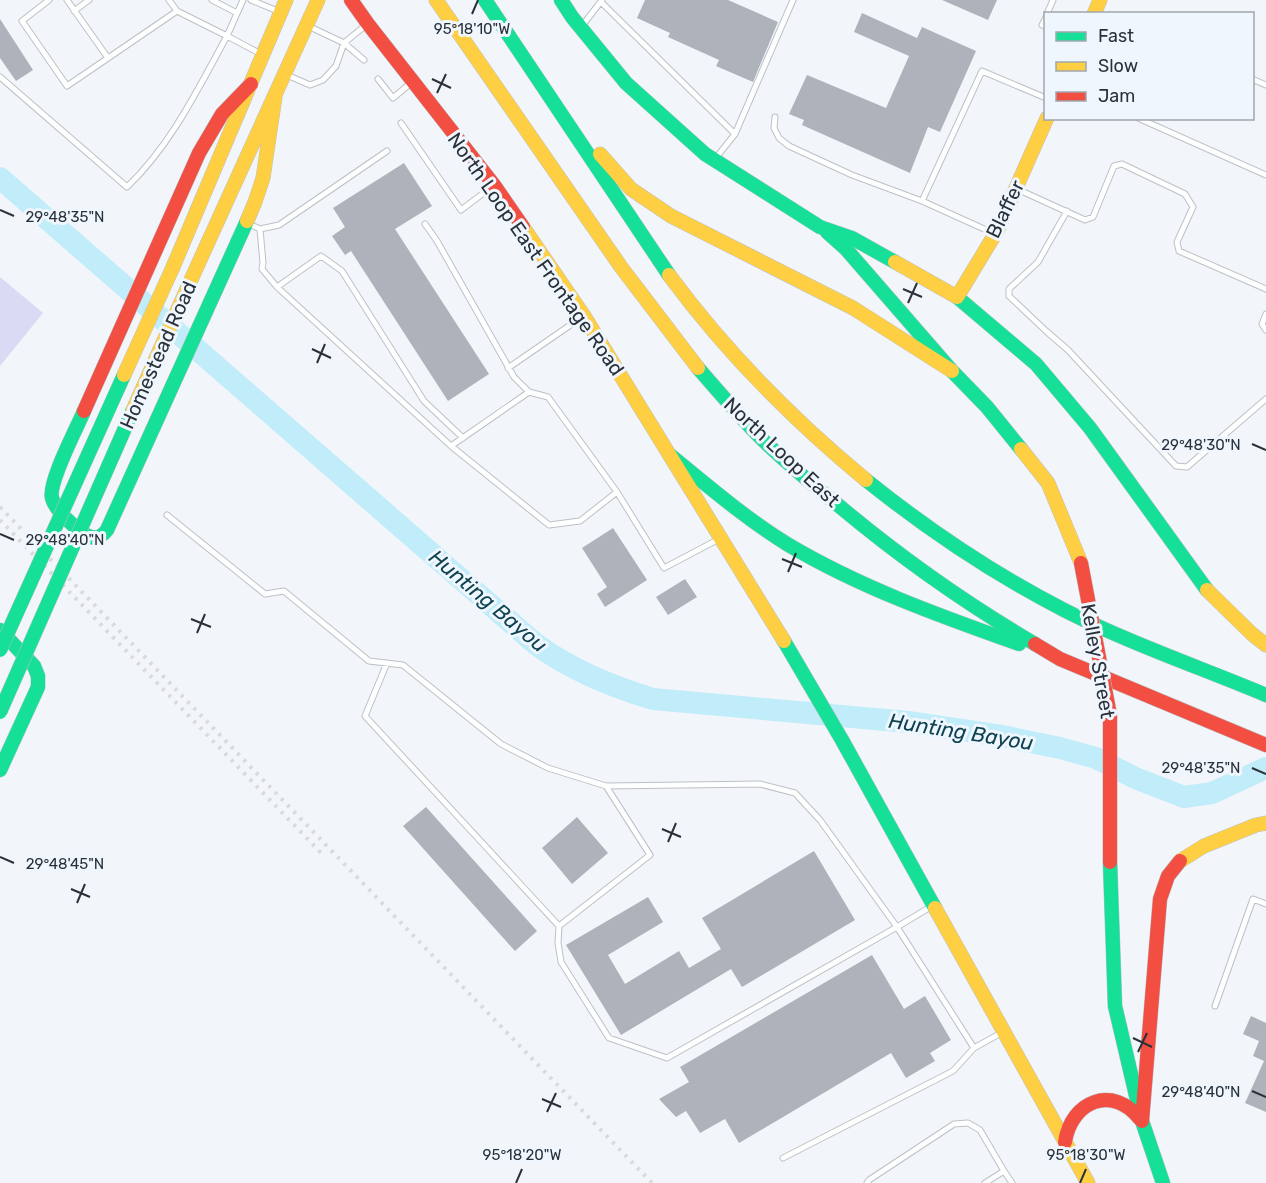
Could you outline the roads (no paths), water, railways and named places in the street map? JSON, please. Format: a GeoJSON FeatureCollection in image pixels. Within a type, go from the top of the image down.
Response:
{"type":"FeatureCollection","features":[{"type":"Feature","properties":{"kind":"main road","name":"Homestead Road"},"geometry":{"type":"LineString","coordinates":[[0,712],[190,282],[318,0]]}},
{"type":"Feature","properties":{"kind":"main road","name":"North Loop East Frontage Road"},"geometry":{"type":"LineString","coordinates":[[351,0],[494,185],[584,316],[670,455]]}},
{"type":"Feature","properties":{"kind":"main road","name":"North Loop East"},"geometry":{"type":"LineString","coordinates":[[436,0],[621,267],[692,362],[757,434],[876,537],[995,621],[1060,659],[1260,743]]}},
{"type":"Feature","properties":{"kind":"main road","name":"North Loop East"},"geometry":{"type":"LineString","coordinates":[[485,0],[658,260],[717,336],[779,404],[848,466],[898,506],[1019,586],[1091,623],[1266,695]]}},
{"type":"Feature","properties":{"kind":"main road"},"geometry":{"type":"LineString","coordinates":[[565,2],[581,27],[626,83],[705,154],[820,226],[852,238],[957,297],[1036,364],[1090,428],[1209,593],[1266,645]]}},
{"type":"Feature","properties":{"kind":"main road","name":"Homestead Road"},"geometry":{"type":"LineString","coordinates":[[0,650],[173,267],[284,6]]}},
{"type":"Feature","properties":{"kind":"main road"},"geometry":{"type":"LineString","coordinates":[[251,84],[222,114],[199,153],[52,487],[52,500],[57,509],[86,535],[93,538],[102,536],[107,530],[255,202],[263,178],[275,97]]}},
{"type":"Feature","properties":{"kind":"main road"},"geometry":{"type":"LineString","coordinates":[[555,103],[631,189],[670,216],[853,308],[952,371]]}},
{"type":"Feature","properties":{"kind":"main road","name":"Blaffer"},"geometry":{"type":"LineString","coordinates":[[957,297],[995,234],[1046,120]]}},
{"type":"Feature","properties":{"kind":"main road","name":"Kelley Street"},"geometry":{"type":"LineString","coordinates":[[820,226],[846,249],[952,371],[966,384],[1048,483],[1081,563],[1110,715],[1110,862],[1115,1006],[1142,1121],[1163,1183]]}},
{"type":"Feature","properties":{"kind":"main road"},"geometry":{"type":"LineString","coordinates":[[670,455],[747,517],[802,552],[860,582],[981,631],[1060,659]]}},
{"type":"Feature","properties":{"kind":"main road"},"geometry":{"type":"LineString","coordinates":[[670,455],[811,686],[1088,1183]]}},
{"type":"Feature","properties":{"kind":"main road"},"geometry":{"type":"LineString","coordinates":[[0,630],[34,666],[38,676],[38,687],[0,770]]}},
{"type":"Feature","properties":{"kind":"main road"},"geometry":{"type":"LineString","coordinates":[[1142,1121],[1160,899],[1164,885],[1171,871],[1181,859],[1191,852],[1266,823]]}},
{"type":"Feature","properties":{"kind":"main road"},"geometry":{"type":"LineString","coordinates":[[1065,1142],[1068,1127],[1078,1111],[1095,1102],[1104,1100],[1123,1104],[1131,1108],[1142,1121]]}},
{"type":"Feature","properties":{"kind":"lane"},"geometry":{"type":"LineString","coordinates":[[49,0],[22,21],[68,86],[177,11]]}},
{"type":"Feature","properties":{"kind":"lane"},"geometry":{"type":"LineString","coordinates":[[67,0],[108,58]]}},
{"type":"Feature","properties":{"kind":"lane"},"geometry":{"type":"LineString","coordinates":[[74,11],[89,0]]}},
{"type":"Feature","properties":{"kind":"lane"},"geometry":{"type":"LineString","coordinates":[[169,0],[177,11],[263,55]]}},
{"type":"Feature","properties":{"kind":"lane"},"geometry":{"type":"LineString","coordinates":[[213,0],[237,13]]}},
{"type":"Feature","properties":{"kind":"lane"},"geometry":{"type":"LineString","coordinates":[[0,77],[128,187],[140,176],[193,99],[227,36],[243,0]]}},
{"type":"Feature","properties":{"kind":"lane"},"geometry":{"type":"LineString","coordinates":[[251,0],[284,6]]}},
{"type":"Feature","properties":{"kind":"lane"},"geometry":{"type":"LineString","coordinates":[[714,160],[735,134],[792,0]]}},
{"type":"Feature","properties":{"kind":"lane"},"geometry":{"type":"LineString","coordinates":[[581,27],[602,1],[735,134]]}},
{"type":"Feature","properties":{"kind":"lane"},"geometry":{"type":"LineString","coordinates":[[286,74],[310,85],[323,80],[336,66],[344,43],[368,24]]}},
{"type":"Feature","properties":{"kind":"lane"},"geometry":{"type":"LineString","coordinates":[[307,26],[344,43],[364,60]]}},
{"type":"Feature","properties":{"kind":"lane"},"geometry":{"type":"LineString","coordinates":[[922,201],[982,71],[1044,97]]}},
{"type":"Feature","properties":{"kind":"lane"},"geometry":{"type":"LineString","coordinates":[[1265,85],[1266,78]]}},
{"type":"Feature","properties":{"kind":"lane"},"geometry":{"type":"LineString","coordinates":[[378,79],[393,98],[414,81]]}},
{"type":"Feature","properties":{"kind":"lane"},"geometry":{"type":"LineString","coordinates":[[775,117],[774,128],[779,138],[789,146],[852,175],[922,201],[995,234]]}},
{"type":"Feature","properties":{"kind":"lane"},"geometry":{"type":"LineString","coordinates":[[1142,120],[1266,175]]}},
{"type":"Feature","properties":{"kind":"lane"},"geometry":{"type":"LineString","coordinates":[[401,123],[461,210],[494,185]]}},
{"type":"Feature","properties":{"kind":"lane"},"geometry":{"type":"LineString","coordinates":[[246,223],[260,229],[279,225],[387,151]]}},
{"type":"Feature","properties":{"kind":"lane"},"geometry":{"type":"LineString","coordinates":[[1016,188],[1085,220],[1093,217],[1114,166],[1122,164],[1185,194],[1192,207],[1177,242],[1179,251],[1266,289]]}},
{"type":"Feature","properties":{"kind":"lane"},"geometry":{"type":"LineString","coordinates":[[1067,211],[1038,262],[1009,289],[1009,296],[1068,350],[1176,466],[1187,467],[1266,399]]}},
{"type":"Feature","properties":{"kind":"lane"},"geometry":{"type":"LineString","coordinates":[[425,224],[437,241],[514,377],[529,392],[548,398],[617,492],[664,568],[721,538]]}},
{"type":"Feature","properties":{"kind":"lane"},"geometry":{"type":"LineString","coordinates":[[260,229],[262,269],[278,287],[452,446],[549,525],[580,521],[617,492]]}},
{"type":"Feature","properties":{"kind":"lane"},"geometry":{"type":"LineString","coordinates":[[278,287],[321,256],[342,271],[424,401],[463,438]]}},
{"type":"Feature","properties":{"kind":"lane"},"geometry":{"type":"LineString","coordinates":[[1266,314],[1262,324],[1266,330]]}},
{"type":"Feature","properties":{"kind":"lane"},"geometry":{"type":"LineString","coordinates":[[508,368],[584,316]]}},
{"type":"Feature","properties":{"kind":"lane"},"geometry":{"type":"LineString","coordinates":[[452,446],[529,392]]}},
{"type":"Feature","properties":{"kind":"lane"},"geometry":{"type":"LineString","coordinates":[[167,515],[265,594],[284,591],[369,661],[403,665],[501,744],[548,768],[606,786],[760,784],[795,793],[820,820],[897,927],[975,1048]]}},
{"type":"Feature","properties":{"kind":"lane"},"geometry":{"type":"LineString","coordinates":[[387,663],[365,716],[559,926],[558,943],[561,962],[609,1038],[667,1058],[934,906]]}},
{"type":"Feature","properties":{"kind":"lane"},"geometry":{"type":"LineString","coordinates":[[559,926],[650,855],[606,786]]}},
{"type":"Feature","properties":{"kind":"lane"},"geometry":{"type":"LineString","coordinates":[[1215,1006],[1253,899],[1266,903]]}},
{"type":"Feature","properties":{"kind":"lane"},"geometry":{"type":"LineString","coordinates":[[783,1158],[953,1071],[975,1048],[1003,1031]]}},
{"type":"Feature","properties":{"kind":"lane"},"geometry":{"type":"LineString","coordinates":[[867,1183],[954,1124],[968,1123],[981,1130],[1012,1183]]}},
{"type":"Feature","properties":{"kind":"lane"},"geometry":{"type":"LineString","coordinates":[[985,1183],[1004,1171]]}},
{"type":"Feature","properties":{"kind":"waterway","name":"Hunting Bayou"},"geometry":{"type":"LineString","coordinates":[[0,178],[532,641],[553,656],[595,678],[653,699],[908,722],[1002,736],[1096,758],[1135,778],[1184,797],[1212,793],[1266,768]]}},
{"type":"Feature","properties":{"kind":"railway"},"geometry":{"type":"LineString","coordinates":[[0,507],[652,1183]]}},
{"type":"Feature","properties":{"kind":"railway"},"geometry":{"type":"LineString","coordinates":[[0,520],[323,855]]}}]}
